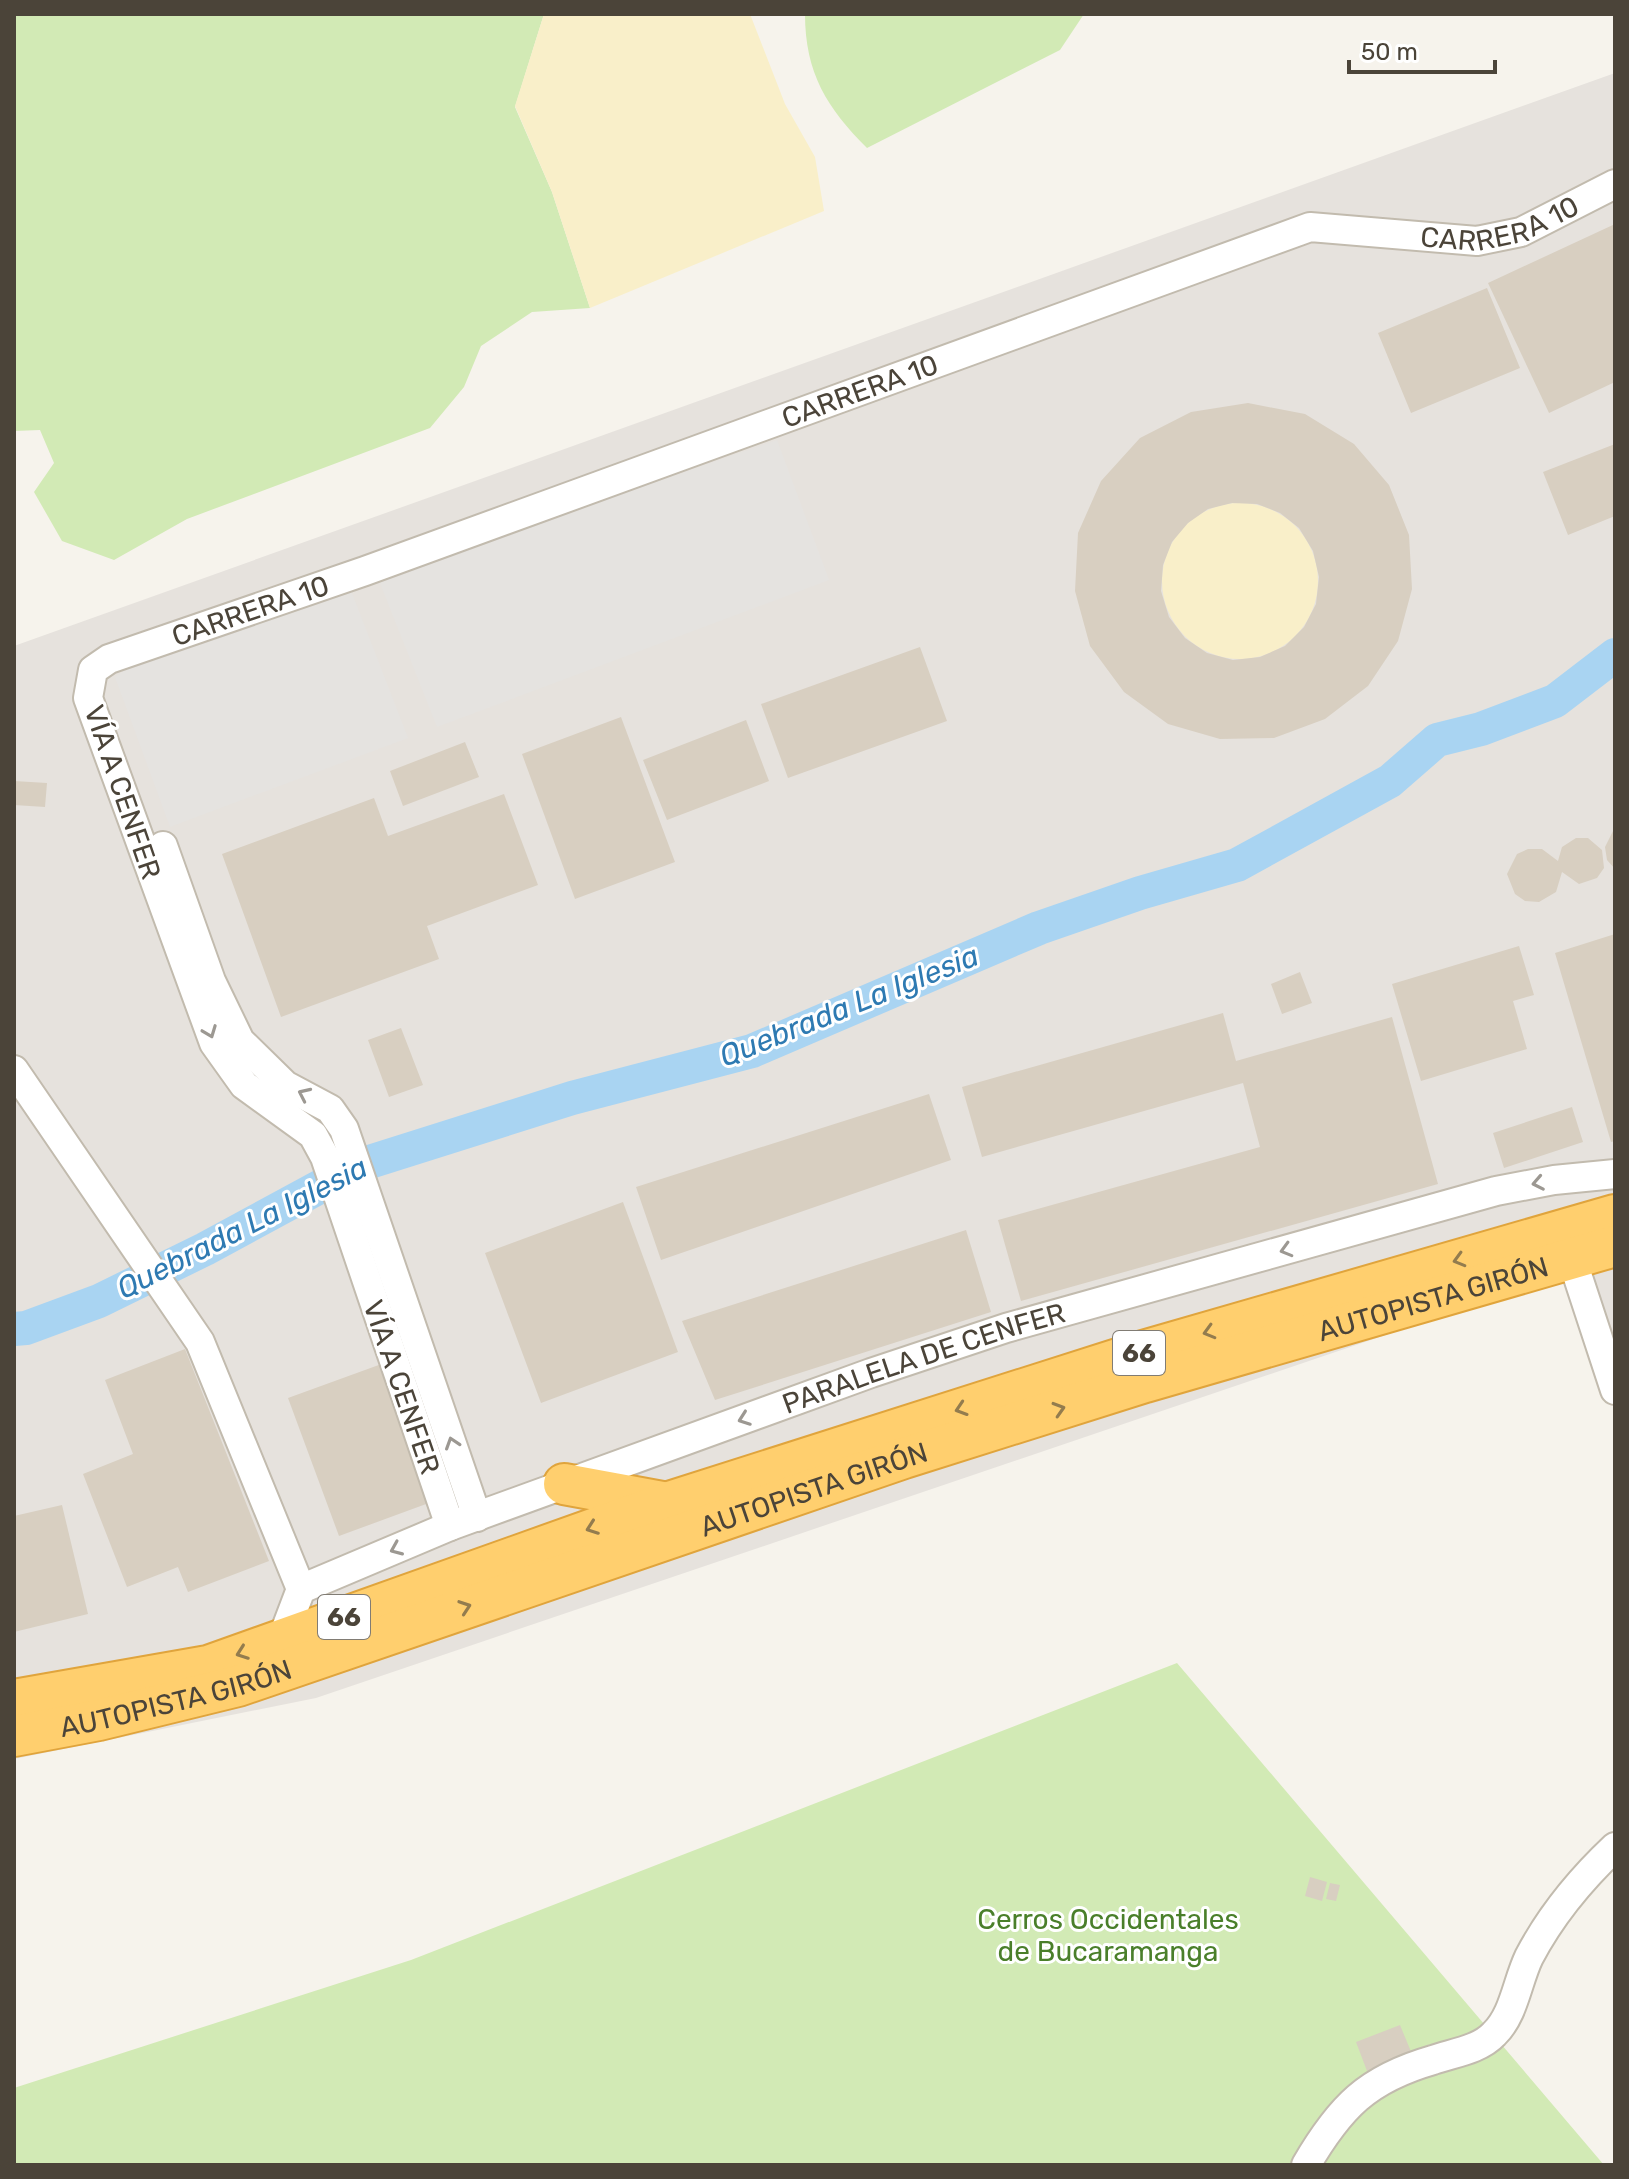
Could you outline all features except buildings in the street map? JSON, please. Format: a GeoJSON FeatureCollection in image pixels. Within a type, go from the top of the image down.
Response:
{"type":"FeatureCollection","features":[{"type":"Feature","properties":{"kind":"highway","name":"AUTOPISTA GIRÓN"},"geometry":{"type":"LineString","coordinates":[[14,1700],[208,1666],[666,1503],[1140,1352],[1615,1215]]}},
{"type":"Feature","properties":{"kind":"highway","name":"AUTOPISTA GIRÓN"},"geometry":{"type":"LineString","coordinates":[[14,1736],[99,1720],[238,1686],[904,1458],[1145,1382],[1615,1246]]}},
{"type":"Feature","properties":{"kind":"highway"},"geometry":{"type":"LineString","coordinates":[[564,1484],[666,1503]]}},
{"type":"Feature","properties":{"kind":"street","name":"CARRERA 10"},"geometry":{"type":"LineString","coordinates":[[109,659],[365,571],[1310,227],[1477,241],[1521,232],[1615,184]]}},
{"type":"Feature","properties":{"kind":"street","name":"VÍA A CENFER"},"geometry":{"type":"LineString","coordinates":[[109,659],[104,680],[113,712],[211,981],[240,1041],[285,1085],[330,1109],[354,1150],[477,1517]]}},
{"type":"Feature","properties":{"kind":"street","name":"VÍA A CENFER"},"geometry":{"type":"LineString","coordinates":[[109,659],[93,670],[88,698],[214,1043],[244,1085],[313,1135],[325,1157],[450,1526]]}},
{"type":"Feature","properties":{"kind":"street"},"geometry":{"type":"LineString","coordinates":[[14,1070],[200,1342],[301,1589],[282,1639]]}},
{"type":"Feature","properties":{"kind":"street","name":"PARALELA DE CENFER"},"geometry":{"type":"LineString","coordinates":[[301,1589],[450,1526],[1006,1328],[1496,1191],[1554,1180],[1615,1174]]}},
{"type":"Feature","properties":{"kind":"street"},"geometry":{"type":"LineString","coordinates":[[1572,1259],[1615,1390]]}},
{"type":"Feature","properties":{"kind":"street"},"geometry":{"type":"LineString","coordinates":[[1306,2165],[1328,2128],[1364,2091],[1399,2070],[1470,2049],[1493,2036],[1503,2024],[1526,1965],[1546,1930],[1581,1880],[1615,1847]]}},
{"type":"Feature","properties":{"kind":"shaded area"},"geometry":{"type":"Polygon","coordinates":[[[1615,73],[1615,1369],[1583,1268],[316,1698],[14,1759],[14,646],[1615,73]]]}},
{"type":"Feature","properties":{"kind":"shaded area"},"geometry":{"type":"Polygon","coordinates":[[[777,440],[829,580],[437,727],[378,578],[777,440]]]}},
{"type":"Feature","properties":{"kind":"shaded area"},"geometry":{"type":"Polygon","coordinates":[[[350,588],[408,738],[170,827],[115,677],[125,670],[350,588]]]}},
{"type":"Feature","properties":{"kind":"green space"},"geometry":{"type":"Polygon","coordinates":[[[14,14],[544,14],[515,107],[552,192],[590,308],[532,312],[481,346],[464,387],[430,428],[187,519],[114,560],[62,541],[34,492],[54,463],[40,430],[14,431],[14,14]]]}},
{"type":"Feature","properties":{"kind":"green space"},"geometry":{"type":"Polygon","coordinates":[[[805,14],[1084,14],[1060,50],[867,148],[840,118],[821,88],[809,54],[805,14]]]}},
{"type":"Feature","properties":{"kind":"green space","name":"Cerros Occidentales de Bucaramanga"},"geometry":{"type":"Polygon","coordinates":[[[1177,1663],[1604,2165],[14,2165],[14,2088],[411,1960],[1177,1663]]]}},
{"type":"Feature","properties":{"kind":"sand"},"geometry":{"type":"Polygon","coordinates":[[[544,14],[750,14],[785,104],[815,157],[824,211],[590,308],[552,192],[515,106],[544,14]]]}},
{"type":"Feature","properties":{"kind":"sand"},"geometry":{"type":"Polygon","coordinates":[[[1240,503],[1270,509],[1295,526],[1312,551],[1318,581],[1312,611],[1295,636],[1270,653],[1240,659],[1210,653],[1185,636],[1168,611],[1162,581],[1168,551],[1185,526],[1210,509],[1240,503]]]}},
{"type":"Feature","properties":{"kind":"waterway","name":"Quebrada La Iglesia"},"geometry":{"type":"LineString","coordinates":[[14,1329],[26,1328],[99,1301],[205,1249],[360,1165],[572,1098],[752,1051],[1039,928],[1140,893],[1237,865],[1390,781],[1437,740],[1481,729],[1555,701],[1615,655]]}}]}
